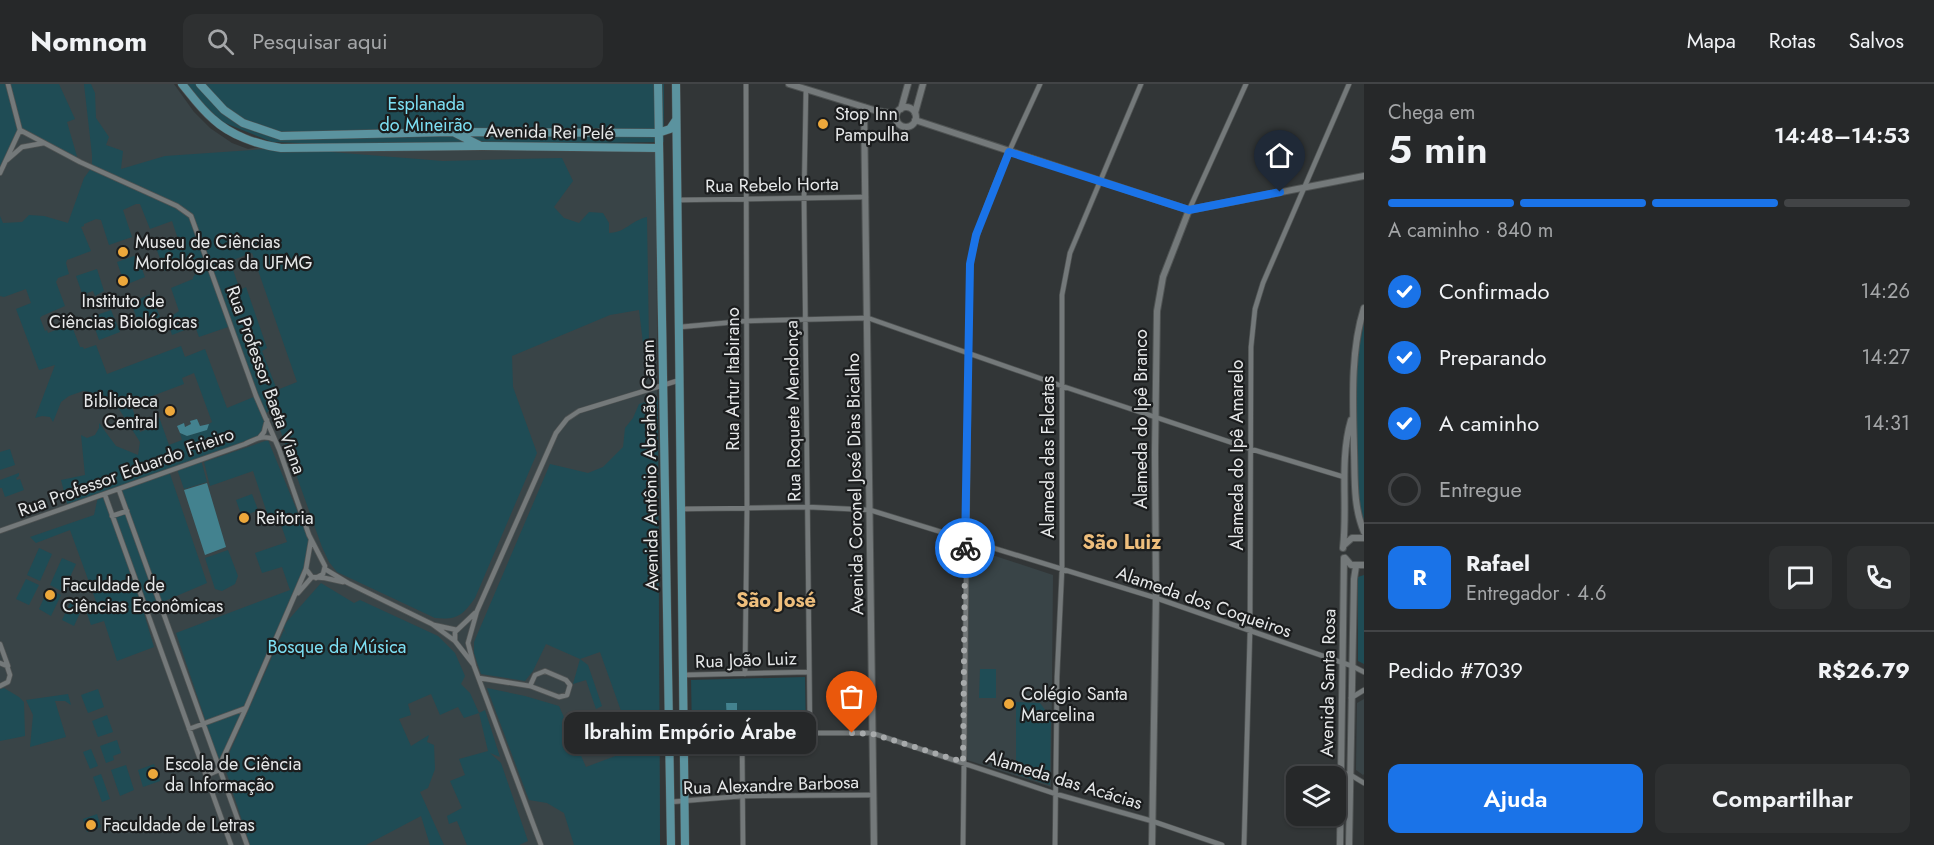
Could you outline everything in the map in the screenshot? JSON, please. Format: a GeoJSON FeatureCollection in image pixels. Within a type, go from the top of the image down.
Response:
{"type":"FeatureCollection","features":[{"type":"Feature","properties":{"kind":"main road","name":"Avenida Rei Pelé"},"geometry":{"type":"LineString","coordinates":[[182,84],[213,120],[226,129],[267,146],[297,149],[482,146],[658,147]]}},
{"type":"Feature","properties":{"kind":"main road","name":"Avenida Rei Pelé"},"geometry":{"type":"LineString","coordinates":[[200,84],[224,110],[243,123],[281,136],[451,132],[658,133]]}},
{"type":"Feature","properties":{"kind":"main road","name":"Avenida Antônio Abrahão Caram"},"geometry":{"type":"LineString","coordinates":[[658,84],[671,845]]}},
{"type":"Feature","properties":{"kind":"main road","name":"Avenida Antônio Abrahão Caram"},"geometry":{"type":"LineString","coordinates":[[676,84],[685,845]]}},
{"type":"Feature","properties":{"kind":"main road"},"geometry":{"type":"LineString","coordinates":[[658,133],[670,129],[677,119]]}},
{"type":"Feature","properties":{"kind":"main road"},"geometry":{"type":"LineString","coordinates":[[451,132],[482,146]]}},
{"type":"Feature","properties":{"kind":"main road"},"geometry":{"type":"LineString","coordinates":[[368,134],[370,148]]}},
{"type":"Feature","properties":{"kind":"main road"},"geometry":{"type":"LineString","coordinates":[[566,147],[587,134]]}},
{"type":"Feature","properties":{"kind":"main road"},"geometry":{"type":"LineString","coordinates":[[667,591],[682,591]]}},
{"type":"Feature","properties":{"kind":"street"},"geometry":{"type":"LineString","coordinates":[[0,172],[20,130],[8,84]]}},
{"type":"Feature","properties":{"kind":"street","name":"Rua Artur Itabirano"},"geometry":{"type":"LineString","coordinates":[[745,674],[746,84]]}},
{"type":"Feature","properties":{"kind":"street"},"geometry":{"type":"LineString","coordinates":[[789,84],[877,111],[899,112],[910,108],[914,119]]}},
{"type":"Feature","properties":{"kind":"street"},"geometry":{"type":"LineString","coordinates":[[898,123],[908,84]]}},
{"type":"Feature","properties":{"kind":"street"},"geometry":{"type":"LineString","coordinates":[[877,111],[906,127],[914,119],[923,84]]}},
{"type":"Feature","properties":{"kind":"street"},"geometry":{"type":"LineString","coordinates":[[963,845],[970,264],[976,235],[1009,152],[1040,84]]}},
{"type":"Feature","properties":{"kind":"street","name":"Alameda das Falcatas"},"geometry":{"type":"LineString","coordinates":[[1055,845],[1056,677],[1062,569],[1062,295],[1070,253],[1141,84]]}},
{"type":"Feature","properties":{"kind":"street","name":"Alameda do Ipê Branco"},"geometry":{"type":"LineString","coordinates":[[1152,845],[1157,311],[1160,289],[1168,262],[1246,84]]}},
{"type":"Feature","properties":{"kind":"street","name":"Alameda do Ipê Amarelo"},"geometry":{"type":"LineString","coordinates":[[1244,845],[1250,631],[1251,347],[1255,309],[1263,283],[1349,84]]}},
{"type":"Feature","properties":{"kind":"street","name":"Rua Roquete Mendonça"},"geometry":{"type":"LineString","coordinates":[[806,89],[804,198],[810,733]]}},
{"type":"Feature","properties":{"kind":"street","name":"Avenida Coronel José Dias Bicalho"},"geometry":{"type":"LineString","coordinates":[[866,108],[874,845]]}},
{"type":"Feature","properties":{"kind":"street"},"geometry":{"type":"LineString","coordinates":[[914,119],[1189,210],[1364,176]]}},
{"type":"Feature","properties":{"kind":"street","name":"Rua Professor Baeta Viana"},"geometry":{"type":"LineString","coordinates":[[20,130],[177,206],[191,216],[311,540],[324,562]]}},
{"type":"Feature","properties":{"kind":"street"},"geometry":{"type":"LineString","coordinates":[[5,162],[22,147],[44,143]]}},
{"type":"Feature","properties":{"kind":"street","name":"Rua Rebelo Horta"},"geometry":{"type":"LineString","coordinates":[[678,200],[866,196]]}},
{"type":"Feature","properties":{"kind":"street"},"geometry":{"type":"LineString","coordinates":[[1364,308],[1357,336],[1353,412],[1356,510],[1364,532]]}},
{"type":"Feature","properties":{"kind":"street"},"geometry":{"type":"LineString","coordinates":[[680,327],[746,321],[868,318],[1062,386],[1251,449],[1344,477],[1352,482],[1355,495]]}},
{"type":"Feature","properties":{"kind":"street"},"geometry":{"type":"LineString","coordinates":[[541,845],[474,666],[468,643],[477,611],[556,433],[567,419],[579,411],[680,380]]}},
{"type":"Feature","properties":{"kind":"street","name":"Avenida Santa Rosa"},"geometry":{"type":"LineString","coordinates":[[1341,766],[1344,477],[1347,433],[1353,412]]}},
{"type":"Feature","properties":{"kind":"street","name":"Rua Professor Eduardo Frieiro"},"geometry":{"type":"LineString","coordinates":[[260,437],[266,428],[267,419]]}},
{"type":"Feature","properties":{"kind":"street","name":"Rua Professor Eduardo Frieiro"},"geometry":{"type":"LineString","coordinates":[[0,531],[119,490],[260,437],[274,438]]}},
{"type":"Feature","properties":{"kind":"street"},"geometry":{"type":"LineString","coordinates":[[119,490],[247,845]]}},
{"type":"Feature","properties":{"kind":"street"},"geometry":{"type":"LineString","coordinates":[[105,495],[231,845]]}},
{"type":"Feature","properties":{"kind":"street","name":"Alameda dos Coqueiros"},"geometry":{"type":"LineString","coordinates":[[681,508],[808,507],[870,510],[1156,598],[1364,672]]}},
{"type":"Feature","properties":{"kind":"street"},"geometry":{"type":"LineString","coordinates":[[112,516],[127,511]]}},
{"type":"Feature","properties":{"kind":"street"},"geometry":{"type":"LineString","coordinates":[[1343,548],[1352,538],[1364,538]]}},
{"type":"Feature","properties":{"kind":"street","name":"Rua Professor Baeta Viana"},"geometry":{"type":"LineString","coordinates":[[308,562],[311,540]]}},
{"type":"Feature","properties":{"kind":"street"},"geometry":{"type":"LineString","coordinates":[[1344,558],[1351,565],[1364,565]]}},
{"type":"Feature","properties":{"kind":"street"},"geometry":{"type":"LineString","coordinates":[[204,770],[206,773],[214,773],[219,768],[308,562],[314,559],[324,562],[325,569],[321,576],[314,578],[292,600]]}},
{"type":"Feature","properties":{"kind":"street","name":"Avenida Santa Rosa"},"geometry":{"type":"LineString","coordinates":[[1349,845],[1353,579],[1356,566]]}},
{"type":"Feature","properties":{"kind":"street"},"geometry":{"type":"LineString","coordinates":[[306,569],[314,578],[325,578],[348,584]]}},
{"type":"Feature","properties":{"kind":"street"},"geometry":{"type":"LineString","coordinates":[[325,569],[348,584],[432,624],[456,642],[463,645],[468,643]]}},
{"type":"Feature","properties":{"kind":"street"},"geometry":{"type":"LineString","coordinates":[[474,666],[456,642],[454,635],[477,611]]}},
{"type":"Feature","properties":{"kind":"street"},"geometry":{"type":"LineString","coordinates":[[432,624],[458,629],[466,628],[471,634]]}},
{"type":"Feature","properties":{"kind":"street"},"geometry":{"type":"LineString","coordinates":[[0,644],[10,675],[8,682],[0,686]]}},
{"type":"Feature","properties":{"kind":"street"},"geometry":{"type":"LineString","coordinates":[[0,663],[9,669]]}},
{"type":"Feature","properties":{"kind":"street"},"geometry":{"type":"LineString","coordinates":[[479,678],[530,686],[560,697],[567,695],[570,685],[566,680],[545,671],[535,675],[530,686]]}},
{"type":"Feature","properties":{"kind":"street","name":"Rua João Luiz"},"geometry":{"type":"LineString","coordinates":[[682,675],[809,672]]}},
{"type":"Feature","properties":{"kind":"street"},"geometry":{"type":"LineString","coordinates":[[1351,698],[1364,690]]}},
{"type":"Feature","properties":{"kind":"street"},"geometry":{"type":"LineString","coordinates":[[189,729],[246,708]]}},
{"type":"Feature","properties":{"kind":"street"},"geometry":{"type":"LineString","coordinates":[[742,734],[743,845]]}},
{"type":"Feature","properties":{"kind":"street","name":"Alameda das Acácias"},"geometry":{"type":"LineString","coordinates":[[683,736],[873,734],[1222,845]]}},
{"type":"Feature","properties":{"kind":"street"},"geometry":{"type":"LineString","coordinates":[[1346,774],[1364,783]]}},
{"type":"Feature","properties":{"kind":"street","name":"Rua Alexandre Barbosa"},"geometry":{"type":"LineString","coordinates":[[670,802],[743,796],[873,795]]}},
{"type":"Feature","properties":{"kind":"street","name":"Avenida Santa Rosa"},"geometry":{"type":"LineString","coordinates":[[1341,826],[1341,845]]}},
{"type":"Feature","properties":{"kind":"shaded area"},"geometry":{"type":"Polygon","coordinates":[[[0,84],[174,84],[194,112],[210,128],[232,143],[248,149],[267,146],[297,149],[656,152],[660,845],[0,845],[0,84]]]}},
{"type":"Feature","properties":{"kind":"shaded area"},"geometry":{"type":"Polygon","coordinates":[[[197,419],[200,426],[209,424],[207,430],[187,436],[180,433],[177,426],[184,423],[185,427],[191,424],[190,421],[197,419]]]}},
{"type":"Feature","properties":{"kind":"shaded area"},"geometry":{"type":"Polygon","coordinates":[[[207,483],[226,547],[205,555],[184,490],[207,483]]]}},
{"type":"Feature","properties":{"kind":"shaded area","name":"Colégio Santa Marcelina"},"geometry":{"type":"Polygon","coordinates":[[[968,547],[1053,575],[1051,787],[967,760],[968,547]]]}},
{"type":"Feature","properties":{"kind":"shaded area"},"geometry":{"type":"Polygon","coordinates":[[[1364,699],[1363,775],[1356,770],[1357,703],[1364,699]]]}},
{"type":"Feature","properties":{"kind":"shaded area"},"geometry":{"type":"Polygon","coordinates":[[[726,703],[737,703],[737,722],[727,722],[726,703]]]}},
{"type":"Feature","properties":{"kind":"green space"},"geometry":{"type":"Polygon","coordinates":[[[0,84],[59,84],[75,119],[67,122],[78,160],[20,130],[0,173],[0,84]]]}},
{"type":"Feature","properties":{"kind":"green space"},"geometry":{"type":"Polygon","coordinates":[[[84,84],[91,84],[95,93],[96,118],[109,137],[106,145],[123,151],[121,169],[165,156],[281,148],[443,161],[562,158],[573,181],[554,207],[564,218],[579,223],[589,212],[603,213],[609,223],[609,233],[620,231],[647,217],[649,343],[643,343],[639,310],[610,315],[512,356],[513,387],[537,453],[475,598],[462,613],[449,618],[435,618],[337,572],[322,547],[272,407],[265,415],[267,419],[260,437],[201,460],[207,482],[184,489],[177,469],[169,471],[207,583],[145,607],[131,570],[154,647],[117,661],[104,621],[91,625],[85,608],[97,604],[70,530],[36,543],[30,537],[94,515],[98,497],[68,507],[61,480],[85,475],[81,435],[87,438],[95,435],[99,423],[116,446],[138,455],[140,442],[119,409],[100,394],[83,391],[69,396],[61,402],[53,422],[50,417],[35,418],[55,365],[39,370],[16,309],[31,303],[26,289],[4,297],[0,296],[0,216],[3,223],[22,222],[29,215],[44,216],[68,223],[84,178],[92,167],[84,84]],[[140,204],[123,210],[132,237],[109,245],[101,220],[96,219],[81,227],[91,251],[67,260],[69,274],[58,278],[56,282],[65,306],[40,318],[45,331],[47,330],[48,333],[71,324],[80,347],[84,349],[96,345],[107,374],[181,346],[185,357],[205,349],[227,408],[256,396],[231,326],[199,337],[195,326],[172,335],[168,322],[171,321],[170,317],[179,311],[171,288],[193,279],[195,275],[191,263],[188,264],[188,262],[165,271],[156,248],[178,239],[172,221],[150,229],[140,204]],[[252,253],[230,261],[240,290],[246,287],[267,348],[262,351],[277,390],[297,382],[252,253]],[[194,373],[182,378],[184,384],[131,404],[140,432],[154,427],[152,420],[159,417],[169,445],[182,440],[180,433],[187,436],[206,430],[212,422],[194,373]],[[119,490],[98,497],[105,495],[112,516],[126,511],[119,490]]]}},
{"type":"Feature","properties":{"kind":"green space","name":"Esplanada do Mineirão"},"geometry":{"type":"Polygon","coordinates":[[[187,84],[664,84],[664,142],[378,146],[272,142],[215,119],[187,84]]]}},
{"type":"Feature","properties":{"kind":"green space"},"geometry":{"type":"Polygon","coordinates":[[[137,255],[145,277],[125,285],[117,262],[137,255]]]}},
{"type":"Feature","properties":{"kind":"green space"},"geometry":{"type":"Polygon","coordinates":[[[97,269],[104,291],[95,296],[93,291],[87,293],[88,298],[84,299],[76,276],[97,269]]]}},
{"type":"Feature","properties":{"kind":"green space"},"geometry":{"type":"Polygon","coordinates":[[[151,294],[160,317],[139,325],[131,302],[151,294]]]}},
{"type":"Feature","properties":{"kind":"green space"},"geometry":{"type":"Polygon","coordinates":[[[111,310],[120,332],[99,340],[91,317],[111,310]]]}},
{"type":"Feature","properties":{"kind":"green space"},"geometry":{"type":"Polygon","coordinates":[[[1364,322],[1364,530],[1355,495],[1356,364],[1364,322]]]}},
{"type":"Feature","properties":{"kind":"green space"},"geometry":{"type":"Polygon","coordinates":[[[658,398],[660,845],[574,845],[564,813],[547,803],[529,800],[487,688],[559,706],[586,767],[634,749],[632,743],[609,752],[599,717],[600,713],[615,743],[630,736],[600,652],[580,659],[546,644],[533,671],[525,681],[481,674],[474,653],[474,642],[550,464],[588,473],[603,467],[623,447],[625,428],[633,418],[639,404],[658,398]]]}},
{"type":"Feature","properties":{"kind":"green space"},"geometry":{"type":"Polygon","coordinates":[[[268,440],[309,540],[306,562],[246,705],[206,722],[176,633],[290,590],[282,567],[262,573],[255,553],[287,542],[278,516],[269,519],[253,471],[210,486],[204,462],[268,440]]]}},
{"type":"Feature","properties":{"kind":"green space"},"geometry":{"type":"Polygon","coordinates":[[[10,449],[15,465],[0,470],[0,452],[10,449]]]}},
{"type":"Feature","properties":{"kind":"green space"},"geometry":{"type":"Polygon","coordinates":[[[19,473],[16,478],[20,479],[24,490],[5,497],[0,488],[0,480],[19,473]]]}},
{"type":"Feature","properties":{"kind":"green space"},"geometry":{"type":"Polygon","coordinates":[[[252,494],[258,510],[242,517],[236,500],[252,494]]]}},
{"type":"Feature","properties":{"kind":"green space"},"geometry":{"type":"Polygon","coordinates":[[[39,548],[52,554],[40,581],[27,575],[39,548]]]}},
{"type":"Feature","properties":{"kind":"green space"},"geometry":{"type":"Polygon","coordinates":[[[228,550],[238,576],[235,584],[222,591],[215,589],[205,558],[228,550]]]}},
{"type":"Feature","properties":{"kind":"green space"},"geometry":{"type":"Polygon","coordinates":[[[62,558],[76,564],[63,592],[50,585],[62,558]]]}},
{"type":"Feature","properties":{"kind":"green space"},"geometry":{"type":"Polygon","coordinates":[[[1364,575],[1364,664],[1358,661],[1358,577],[1364,575]]]}},
{"type":"Feature","properties":{"kind":"green space"},"geometry":{"type":"Polygon","coordinates":[[[26,579],[39,585],[29,605],[16,599],[26,579]]]}},
{"type":"Feature","properties":{"kind":"green space","name":"Bosque da Música"},"geometry":{"type":"Polygon","coordinates":[[[321,583],[354,603],[360,600],[438,636],[455,653],[465,676],[461,684],[470,693],[479,713],[464,718],[458,707],[440,715],[431,694],[408,704],[411,715],[399,719],[411,746],[429,735],[427,742],[434,745],[435,769],[428,788],[420,792],[444,845],[430,845],[421,816],[366,845],[250,845],[224,765],[284,630],[287,636],[283,626],[321,583]]]}},
{"type":"Feature","properties":{"kind":"green space"},"geometry":{"type":"Polygon","coordinates":[[[48,589],[61,595],[51,616],[39,609],[48,589]]]}},
{"type":"Feature","properties":{"kind":"green space"},"geometry":{"type":"Polygon","coordinates":[[[72,599],[76,601],[80,613],[74,626],[62,620],[72,599]]]}},
{"type":"Feature","properties":{"kind":"green space"},"geometry":{"type":"Polygon","coordinates":[[[580,659],[588,665],[602,706],[596,709],[586,680],[573,684],[580,659]]]}},
{"type":"Feature","properties":{"kind":"green space"},"geometry":{"type":"Polygon","coordinates":[[[980,669],[996,669],[996,698],[979,698],[980,669]]]}},
{"type":"Feature","properties":{"kind":"green space"},"geometry":{"type":"Polygon","coordinates":[[[805,677],[806,729],[692,732],[691,680],[805,677]]]}},
{"type":"Feature","properties":{"kind":"green space"},"geometry":{"type":"Polygon","coordinates":[[[4,688],[24,702],[25,736],[0,741],[0,689],[4,688]]]}},
{"type":"Feature","properties":{"kind":"green space"},"geometry":{"type":"Polygon","coordinates":[[[98,689],[104,707],[88,713],[81,695],[98,689]]]}},
{"type":"Feature","properties":{"kind":"green space"},"geometry":{"type":"Polygon","coordinates":[[[68,694],[71,705],[65,701],[55,701],[66,737],[30,747],[33,715],[26,700],[68,694]]]}},
{"type":"Feature","properties":{"kind":"green space"},"geometry":{"type":"Polygon","coordinates":[[[1016,702],[1040,703],[1051,718],[1050,785],[1016,774],[1016,702]]]}},
{"type":"Feature","properties":{"kind":"green space"},"geometry":{"type":"Polygon","coordinates":[[[246,708],[219,768],[203,724],[246,708]]]}},
{"type":"Feature","properties":{"kind":"green space"},"geometry":{"type":"Polygon","coordinates":[[[485,710],[500,757],[490,753],[501,763],[528,841],[519,845],[467,845],[457,821],[449,824],[447,816],[462,808],[450,781],[465,775],[459,759],[488,751],[479,713],[485,710]]]}},
{"type":"Feature","properties":{"kind":"green space"},"geometry":{"type":"Polygon","coordinates":[[[107,715],[113,732],[98,737],[92,721],[107,715]]]}},
{"type":"Feature","properties":{"kind":"green space"},"geometry":{"type":"Polygon","coordinates":[[[117,740],[121,753],[113,756],[114,760],[106,763],[100,746],[117,740]]]}},
{"type":"Feature","properties":{"kind":"green space"},"geometry":{"type":"Polygon","coordinates":[[[91,749],[98,766],[90,769],[83,752],[91,749]]]}},
{"type":"Feature","properties":{"kind":"green space"},"geometry":{"type":"Polygon","coordinates":[[[154,764],[160,781],[143,787],[138,770],[154,764]]]}},
{"type":"Feature","properties":{"kind":"green space"},"geometry":{"type":"Polygon","coordinates":[[[126,765],[134,790],[120,796],[111,770],[126,765]]]}},
{"type":"Feature","properties":{"kind":"green space"},"geometry":{"type":"Polygon","coordinates":[[[101,774],[110,799],[102,802],[93,777],[101,774]]]}},
{"type":"Feature","properties":{"kind":"green space"},"geometry":{"type":"Polygon","coordinates":[[[97,814],[101,827],[87,832],[83,819],[97,814]]]}},
{"type":"Feature","properties":{"kind":"way so far"},"geometry":{"type":"LineString","coordinates":[[852,733],[873,734],[963,762],[965,548]]}},
{"type":"Feature","properties":{"kind":"place","name":"Stop Inn Pampulha"},"geometry":{"type":"Point","coordinates":[823,124]}},
{"type":"Feature","properties":{"kind":"place","name":"Museu de Ciências Morfológicas da UFMG"},"geometry":{"type":"Point","coordinates":[123,252]}},
{"type":"Feature","properties":{"kind":"place","name":"Instituto de Ciências Biológicas"},"geometry":{"type":"Point","coordinates":[123,281]}},
{"type":"Feature","properties":{"kind":"place","name":"Biblioteca Central"},"geometry":{"type":"Point","coordinates":[170,411]}},
{"type":"Feature","properties":{"kind":"place","name":"Reitoria"},"geometry":{"type":"Point","coordinates":[244,518]}},
{"type":"Feature","properties":{"kind":"place","name":"Faculdade de Ciências Econômicas"},"geometry":{"type":"Point","coordinates":[50,595]}},
{"type":"Feature","properties":{"kind":"place","name":"Colégio Santa Marcelina"},"geometry":{"type":"Point","coordinates":[1009,704]}},
{"type":"Feature","properties":{"kind":"place","name":"Ibrahim Empório Árabe"},"geometry":{"type":"Point","coordinates":[852,733]}},
{"type":"Feature","properties":{"kind":"place","name":"Escola de Ciência da Informação"},"geometry":{"type":"Point","coordinates":[153,774]}},
{"type":"Feature","properties":{"kind":"place","name":"Faculdade de Letras"},"geometry":{"type":"Point","coordinates":[91,825]}},
{"type":"Feature","properties":{"kind":"district","name":"São Luiz"},"geometry":{"type":"Point","coordinates":[1122,542]}},
{"type":"Feature","properties":{"kind":"district","name":"São José"},"geometry":{"type":"Point","coordinates":[776,600]}},
{"type":"Feature","properties":{"kind":"route"},"geometry":{"type":"LineString","coordinates":[[965,548],[970,264],[976,235],[1009,152],[1189,210],[1280,192]]}}]}
